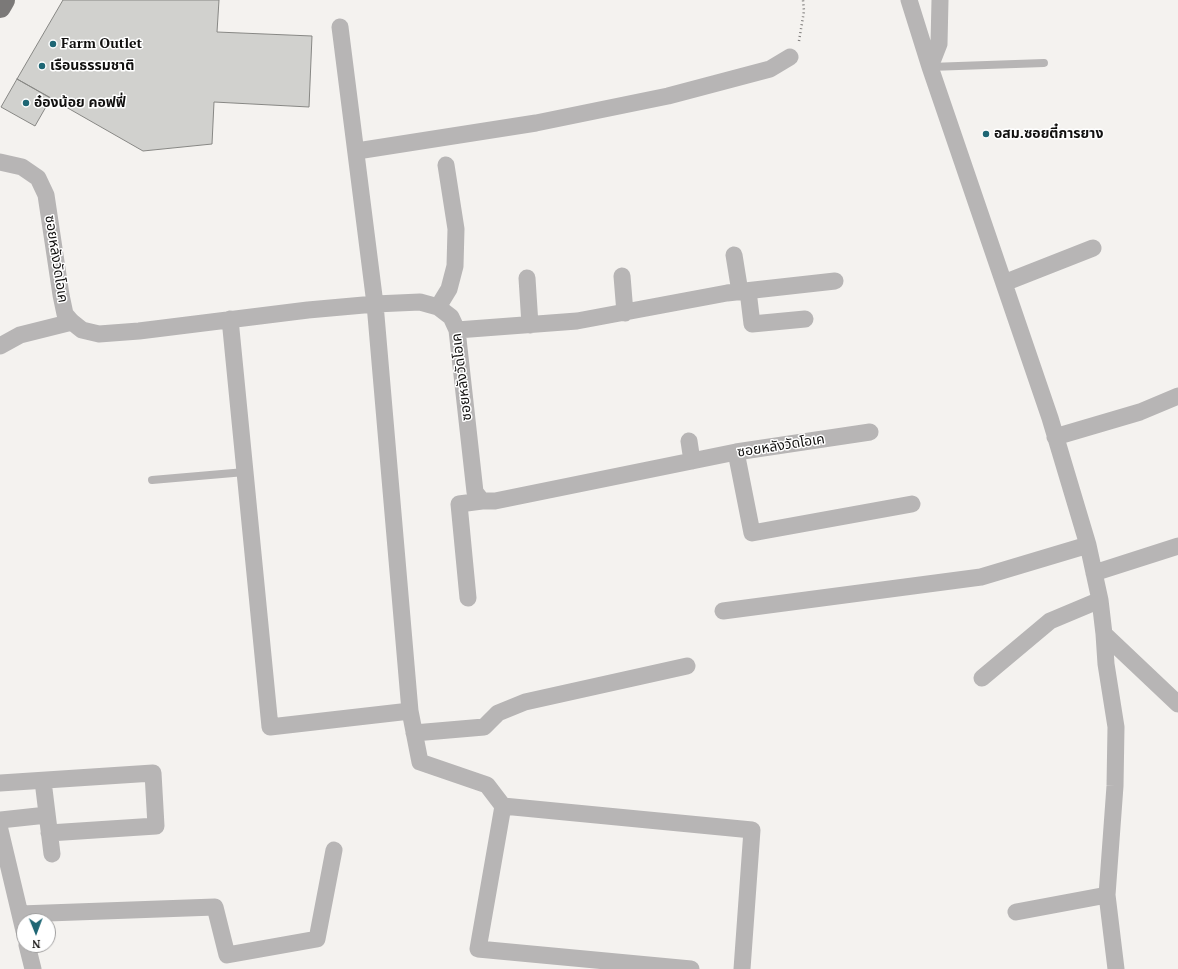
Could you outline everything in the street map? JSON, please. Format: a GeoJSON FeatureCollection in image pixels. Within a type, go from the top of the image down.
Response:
{"type":"FeatureCollection","features":[{"type":"Feature","properties":{"kind":"highway"},"geometry":{"type":"LineString","coordinates":[[0,6],[4,0]]}},
{"type":"Feature","properties":{"kind":"street"},"geometry":{"type":"LineString","coordinates":[[909,0],[930,67],[1055,437],[1088,545],[1100,600],[1106,664],[1116,727],[1115,786],[1107,895],[1116,969]]}},
{"type":"Feature","properties":{"kind":"street"},"geometry":{"type":"LineString","coordinates":[[930,67],[939,44],[940,0]]}},
{"type":"Feature","properties":{"kind":"street"},"geometry":{"type":"LineString","coordinates":[[340,27],[376,304],[410,711],[420,762],[487,785],[503,806],[478,950],[691,969]]}},
{"type":"Feature","properties":{"kind":"street"},"geometry":{"type":"LineString","coordinates":[[357,151],[536,123],[668,96],[770,69],[790,57]]}},
{"type":"Feature","properties":{"kind":"street","name":"ซอยหลังวัดโอเค"},"geometry":{"type":"LineString","coordinates":[[0,162],[22,167],[38,178],[46,196],[65,314],[82,330],[99,334],[139,331],[308,310],[376,304],[420,302],[438,307],[450,317],[457,330],[475,492],[482,501],[495,501],[736,452],[870,432]]}},
{"type":"Feature","properties":{"kind":"street"},"geometry":{"type":"LineString","coordinates":[[438,307],[449,289],[456,266],[456,229],[446,165]]}},
{"type":"Feature","properties":{"kind":"street"},"geometry":{"type":"LineString","coordinates":[[1004,283],[1093,248]]}},
{"type":"Feature","properties":{"kind":"street"},"geometry":{"type":"LineString","coordinates":[[734,255],[752,324],[806,319]]}},
{"type":"Feature","properties":{"kind":"street"},"geometry":{"type":"LineString","coordinates":[[622,276],[625,313]]}},
{"type":"Feature","properties":{"kind":"street"},"geometry":{"type":"LineString","coordinates":[[527,278],[530,325]]}},
{"type":"Feature","properties":{"kind":"street"},"geometry":{"type":"LineString","coordinates":[[457,330],[577,322],[744,291],[835,280]]}},
{"type":"Feature","properties":{"kind":"street"},"geometry":{"type":"LineString","coordinates":[[230,320],[270,727],[410,711]]}},
{"type":"Feature","properties":{"kind":"street"},"geometry":{"type":"LineString","coordinates":[[0,346],[20,335],[72,322]]}},
{"type":"Feature","properties":{"kind":"street"},"geometry":{"type":"LineString","coordinates":[[1055,437],[1140,412],[1178,396]]}},
{"type":"Feature","properties":{"kind":"street"},"geometry":{"type":"LineString","coordinates":[[688,441],[692,461]]}},
{"type":"Feature","properties":{"kind":"street"},"geometry":{"type":"LineString","coordinates":[[736,452],[752,533],[912,504]]}},
{"type":"Feature","properties":{"kind":"street"},"geometry":{"type":"LineString","coordinates":[[468,598],[459,504],[482,501]]}},
{"type":"Feature","properties":{"kind":"street"},"geometry":{"type":"LineString","coordinates":[[723,610],[981,577],[1088,545]]}},
{"type":"Feature","properties":{"kind":"street"},"geometry":{"type":"LineString","coordinates":[[1094,573],[1178,546]]}},
{"type":"Feature","properties":{"kind":"street"},"geometry":{"type":"LineString","coordinates":[[982,678],[1050,621],[1100,600]]}},
{"type":"Feature","properties":{"kind":"street"},"geometry":{"type":"LineString","coordinates":[[1104,634],[1178,704]]}},
{"type":"Feature","properties":{"kind":"street"},"geometry":{"type":"LineString","coordinates":[[414,733],[484,727],[498,713],[525,702],[687,666]]}},
{"type":"Feature","properties":{"kind":"street"},"geometry":{"type":"LineString","coordinates":[[0,783],[153,773],[156,826],[49,833]]}},
{"type":"Feature","properties":{"kind":"street"},"geometry":{"type":"LineString","coordinates":[[43,781],[52,854]]}},
{"type":"Feature","properties":{"kind":"street"},"geometry":{"type":"LineString","coordinates":[[503,806],[752,830],[742,969]]}},
{"type":"Feature","properties":{"kind":"street"},"geometry":{"type":"LineString","coordinates":[[0,820],[47,815]]}},
{"type":"Feature","properties":{"kind":"street"},"geometry":{"type":"LineString","coordinates":[[0,830],[20,913]]}},
{"type":"Feature","properties":{"kind":"street"},"geometry":{"type":"LineString","coordinates":[[52,913],[215,908],[227,955],[317,939],[334,850]]}},
{"type":"Feature","properties":{"kind":"street"},"geometry":{"type":"LineString","coordinates":[[1016,912],[1107,895]]}},
{"type":"Feature","properties":{"kind":"street"},"geometry":{"type":"LineString","coordinates":[[29,953],[33,969]]}},
{"type":"Feature","properties":{"kind":"lane"},"geometry":{"type":"LineString","coordinates":[[930,67],[1044,64]]}},
{"type":"Feature","properties":{"kind":"lane"},"geometry":{"type":"LineString","coordinates":[[152,480],[245,472]]}},
{"type":"Feature","properties":{"kind":"path"},"geometry":{"type":"LineString","coordinates":[[790,57],[800,40],[804,11],[803,0]]}},
{"type":"Feature","properties":{"kind":"building"},"geometry":{"type":"Polygon","coordinates":[[[63,0],[219,0],[217,32],[312,36],[309,107],[214,102],[212,144],[143,151],[17,79],[63,0]]]}},
{"type":"Feature","properties":{"kind":"building","name":"อ๋องน้อย คอฟฟี่"},"geometry":{"type":"Polygon","coordinates":[[[17,79],[51,98],[35,126],[1,107],[17,79]]]}},
{"type":"Feature","properties":{"kind":"place","name":"Farm Outlet"},"geometry":{"type":"Point","coordinates":[53,44]}},
{"type":"Feature","properties":{"kind":"place","name":"เรือนธรรมชาติ"},"geometry":{"type":"Point","coordinates":[42,66]}},
{"type":"Feature","properties":{"kind":"place","name":"อ๋องน้อย คอฟฟี่"},"geometry":{"type":"Point","coordinates":[26,103]}},
{"type":"Feature","properties":{"kind":"place","name":"อสม.ซอยตี๋การยาง"},"geometry":{"type":"Point","coordinates":[986,134]}}]}
